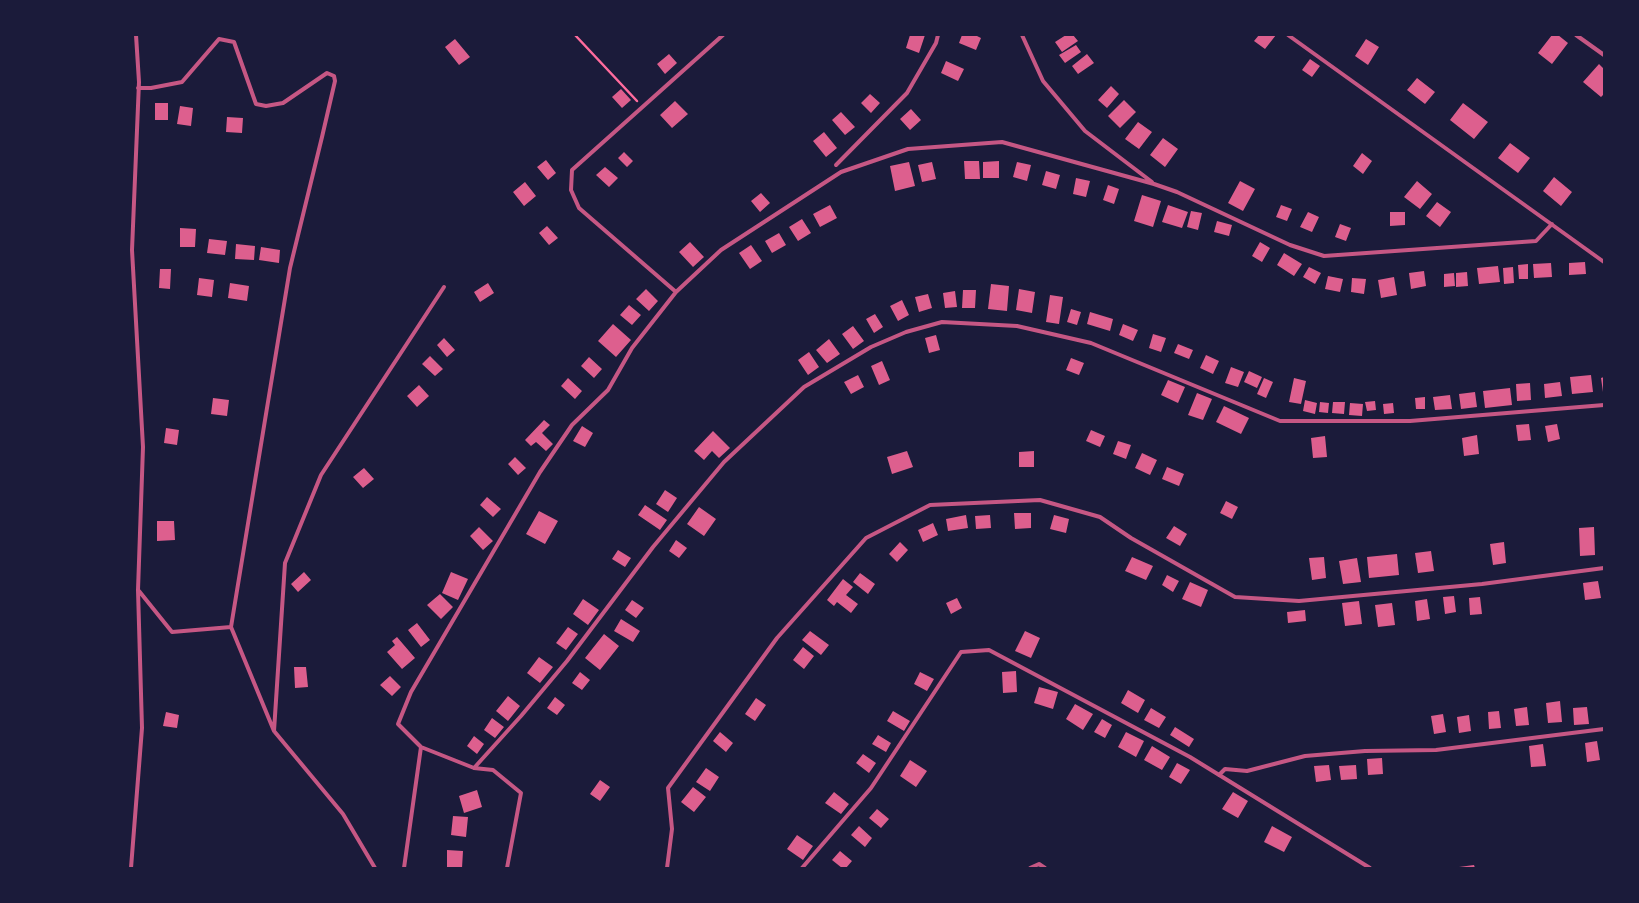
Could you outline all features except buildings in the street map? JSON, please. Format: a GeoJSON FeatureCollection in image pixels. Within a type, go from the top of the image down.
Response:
{"type":"FeatureCollection","features":[{"type":"Feature","properties":{"kind":"street"},"geometry":{"type":"LineString","coordinates":[[131,868],[142,728],[138,590],[143,447],[132,250],[138,88],[136,35]]}},
{"type":"Feature","properties":{"kind":"street"},"geometry":{"type":"LineString","coordinates":[[676,292],[579,208],[570,190],[572,170],[723,35]]}},
{"type":"Feature","properties":{"kind":"street"},"geometry":{"type":"LineString","coordinates":[[836,165],[907,93],[936,43],[938,35]]}},
{"type":"Feature","properties":{"kind":"street"},"geometry":{"type":"LineString","coordinates":[[1022,35],[1043,81],[1085,131],[1154,184]]}},
{"type":"Feature","properties":{"kind":"street"},"geometry":{"type":"LineString","coordinates":[[1288,35],[1552,224],[1568,238],[1604,262]]}},
{"type":"Feature","properties":{"kind":"street"},"geometry":{"type":"LineString","coordinates":[[1576,35],[1604,55]]}},
{"type":"Feature","properties":{"kind":"street"},"geometry":{"type":"LineString","coordinates":[[138,88],[151,88],[182,82],[219,39],[234,42],[256,104],[266,106],[283,103],[328,73],[334,76],[335,81],[322,138],[290,268],[230,628],[274,731],[343,814],[375,868]]}},
{"type":"Feature","properties":{"kind":"street"},"geometry":{"type":"LineString","coordinates":[[508,868],[521,793],[493,770],[474,768],[421,746],[398,724],[411,692],[540,472],[572,425],[608,390],[632,348],[676,292],[721,250],[841,172],[908,149],[1002,142],[1178,192],[1290,245],[1324,256],[1536,241],[1552,224]]}},
{"type":"Feature","properties":{"kind":"street"},"geometry":{"type":"LineString","coordinates":[[274,731],[285,563],[321,475],[444,287]]}},
{"type":"Feature","properties":{"kind":"street"},"geometry":{"type":"LineString","coordinates":[[474,768],[522,716],[567,661],[653,547],[724,462],[804,387],[871,347],[906,332],[942,322],[1017,326],[1083,341],[1280,421],[1410,421],[1604,404]]}},
{"type":"Feature","properties":{"kind":"street"},"geometry":{"type":"LineString","coordinates":[[667,868],[672,829],[668,788],[777,638],[866,538],[930,505],[1040,500],[1100,517],[1130,538],[1235,597],[1299,601],[1482,584],[1604,568]]}},
{"type":"Feature","properties":{"kind":"street"},"geometry":{"type":"LineString","coordinates":[[138,590],[172,632],[230,628]]}},
{"type":"Feature","properties":{"kind":"street"},"geometry":{"type":"LineString","coordinates":[[802,868],[871,788],[961,652],[989,650],[1190,757],[1370,868]]}},
{"type":"Feature","properties":{"kind":"street"},"geometry":{"type":"LineString","coordinates":[[1219,775],[1225,768],[1247,771],[1305,756],[1365,751],[1436,750],[1604,729]]}},
{"type":"Feature","properties":{"kind":"street"},"geometry":{"type":"LineString","coordinates":[[404,868],[421,746]]}},
{"type":"Feature","properties":{"kind":"street"},"geometry":{"type":"LineString","coordinates":[[1030,868],[1039,864],[1045,868]]}},
{"type":"Feature","properties":{"kind":"path"},"geometry":{"type":"LineString","coordinates":[[575,35],[643,108]]}}]}
